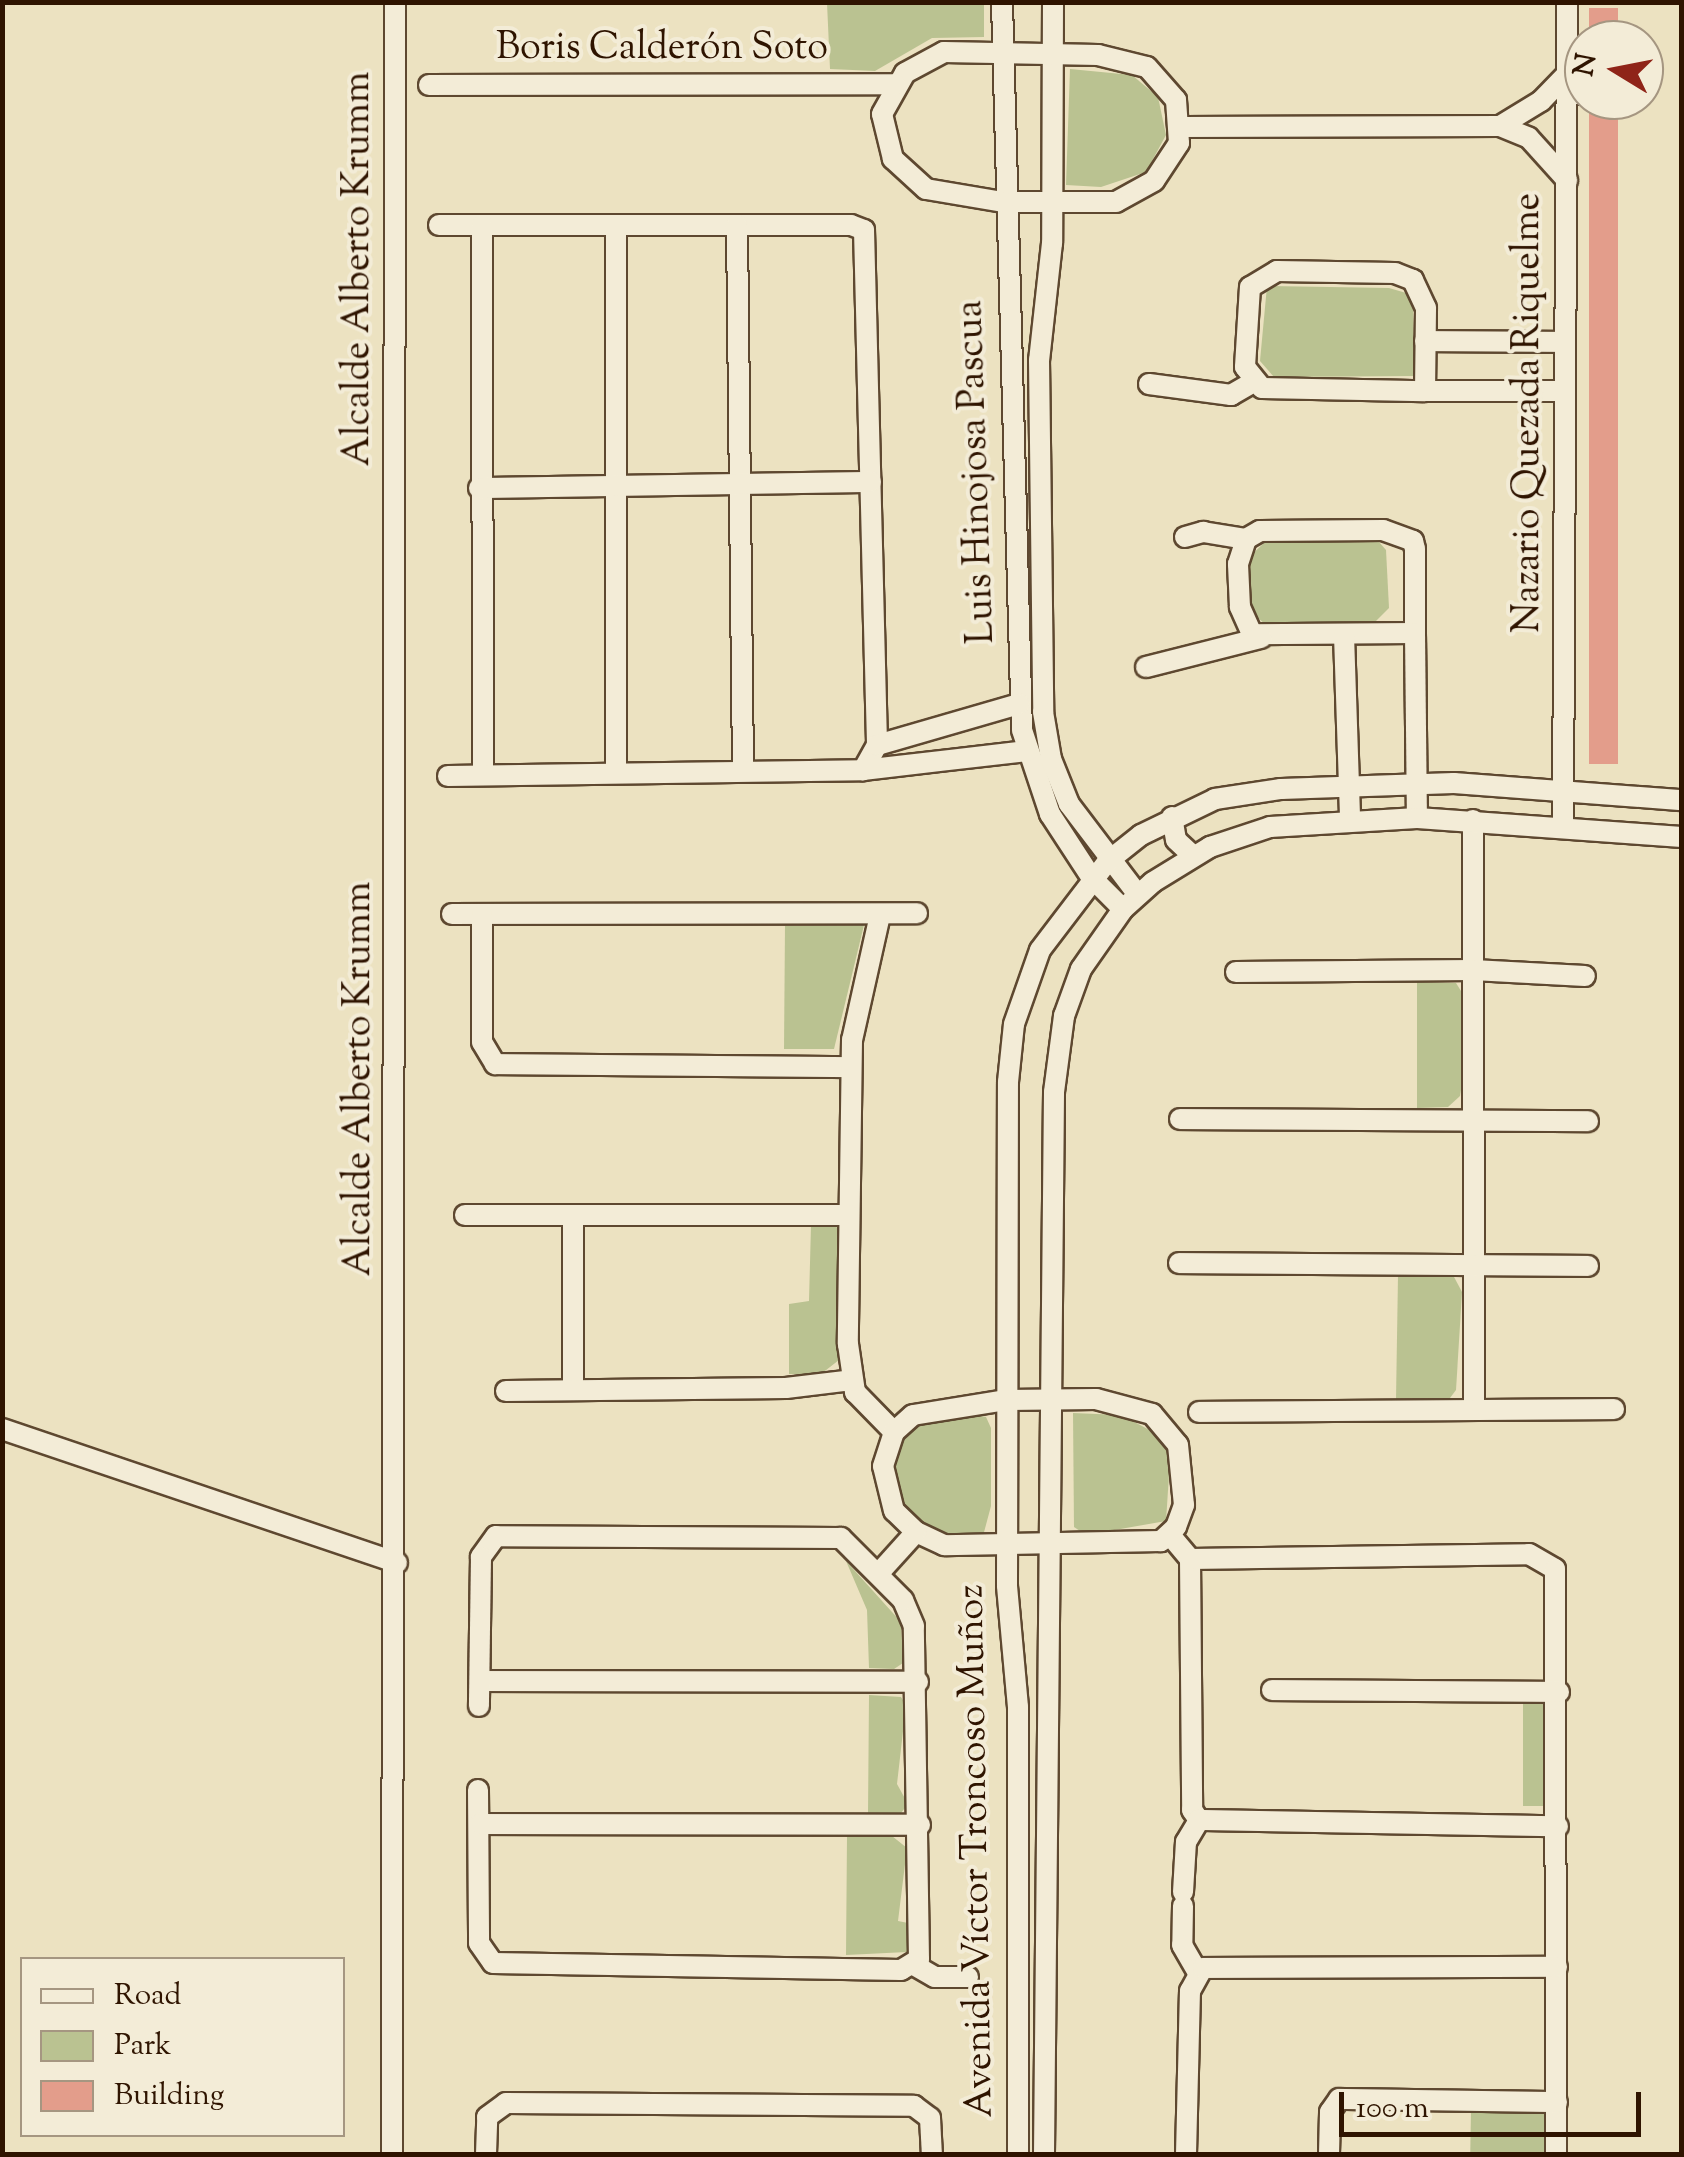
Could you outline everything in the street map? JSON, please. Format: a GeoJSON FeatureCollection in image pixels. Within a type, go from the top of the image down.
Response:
{"type":"FeatureCollection","features":[{"type":"Feature","properties":{"kind":"street","name":"Alcalde Alberto Krumm"},"geometry":{"type":"LineString","coordinates":[[392,2154],[396,1563],[395,2]]}},
{"type":"Feature","properties":{"kind":"street","name":"Luis Hinojosa Pascua"},"geometry":{"type":"LineString","coordinates":[[1002,2],[1003,202],[1019,704],[1026,752],[1050,814],[1131,902]]}},
{"type":"Feature","properties":{"kind":"street","name":"Luis Hinojosa Pascua"},"geometry":{"type":"LineString","coordinates":[[1053,2],[1052,204],[1039,360],[1043,712],[1059,782],[1099,869]]}},
{"type":"Feature","properties":{"kind":"street"},"geometry":{"type":"LineString","coordinates":[[944,52],[1052,53],[1147,67],[1169,86],[1182,127],[1172,158],[1141,192],[1116,202],[1003,202],[940,195],[902,171],[883,130],[895,84],[916,64],[944,52]]}},
{"type":"Feature","properties":{"kind":"street"},"geometry":{"type":"LineString","coordinates":[[1500,126],[1541,101],[1564,77]]}},
{"type":"Feature","properties":{"kind":"street","name":"Boris Calderón Soto"},"geometry":{"type":"LineString","coordinates":[[428,85],[895,84]]}},
{"type":"Feature","properties":{"kind":"street","name":"Nazario Quezada Riquelme"},"geometry":{"type":"LineString","coordinates":[[1562,825],[1567,120]]}},
{"type":"Feature","properties":{"kind":"street"},"geometry":{"type":"LineString","coordinates":[[1182,127],[1500,126],[1529,138],[1567,180]]}},
{"type":"Feature","properties":{"kind":"street"},"geometry":{"type":"LineString","coordinates":[[440,224],[851,225],[868,235],[878,745],[863,770]]}},
{"type":"Feature","properties":{"kind":"street"},"geometry":{"type":"LineString","coordinates":[[482,225],[479,488],[483,775]]}},
{"type":"Feature","properties":{"kind":"street"},"geometry":{"type":"LineString","coordinates":[[616,225],[616,773]]}},
{"type":"Feature","properties":{"kind":"street"},"geometry":{"type":"LineString","coordinates":[[737,225],[743,772]]}},
{"type":"Feature","properties":{"kind":"street"},"geometry":{"type":"LineString","coordinates":[[1424,390],[1424,298],[1404,275],[1267,272],[1247,296],[1245,367],[1252,382],[1268,389],[1565,391]]}},
{"type":"Feature","properties":{"kind":"street"},"geometry":{"type":"LineString","coordinates":[[1426,341],[1566,342]]}},
{"type":"Feature","properties":{"kind":"street"},"geometry":{"type":"LineString","coordinates":[[1148,384],[1231,394],[1252,382]]}},
{"type":"Feature","properties":{"kind":"street"},"geometry":{"type":"LineString","coordinates":[[479,488],[871,482]]}},
{"type":"Feature","properties":{"kind":"street"},"geometry":{"type":"LineString","coordinates":[[1185,537],[1215,532],[1246,539],[1260,532],[1406,535],[1414,549],[1417,818]]}},
{"type":"Feature","properties":{"kind":"street"},"geometry":{"type":"LineString","coordinates":[[1246,539],[1238,564],[1240,606],[1245,624],[1261,638]]}},
{"type":"Feature","properties":{"kind":"street"},"geometry":{"type":"LineString","coordinates":[[1146,667],[1261,638],[1416,633]]}},
{"type":"Feature","properties":{"kind":"street"},"geometry":{"type":"LineString","coordinates":[[1344,635],[1350,820]]}},
{"type":"Feature","properties":{"kind":"street"},"geometry":{"type":"LineString","coordinates":[[878,745],[1019,704]]}},
{"type":"Feature","properties":{"kind":"street"},"geometry":{"type":"LineString","coordinates":[[448,776],[863,770],[1026,752]]}},
{"type":"Feature","properties":{"kind":"street","name":"Avenida Víctor Troncoso Muñoz"},"geometry":{"type":"LineString","coordinates":[[1018,2154],[1018,1707],[1008,1619],[1007,1400],[1014,1024],[1046,938],[1099,869],[1172,817],[1234,795],[1416,784],[1562,788],[1682,800]]}},
{"type":"Feature","properties":{"kind":"street"},"geometry":{"type":"LineString","coordinates":[[1172,817],[1176,840],[1193,856]]}},
{"type":"Feature","properties":{"kind":"street","name":"Avenida Víctor Troncoso Muñoz"},"geometry":{"type":"LineString","coordinates":[[1044,2154],[1044,1684],[1053,1546],[1056,1064],[1081,968],[1131,902],[1193,856],[1270,826],[1417,818],[1562,825],[1682,837]]}},
{"type":"Feature","properties":{"kind":"street"},"geometry":{"type":"LineString","coordinates":[[1473,820],[1474,1410]]}},
{"type":"Feature","properties":{"kind":"street"},"geometry":{"type":"LineString","coordinates":[[452,914],[918,913]]}},
{"type":"Feature","properties":{"kind":"street"},"geometry":{"type":"LineString","coordinates":[[880,914],[858,999],[850,1067],[852,1380],[869,1413],[894,1432]]}},
{"type":"Feature","properties":{"kind":"street"},"geometry":{"type":"LineString","coordinates":[[482,915],[482,1042],[496,1064],[850,1067]]}},
{"type":"Feature","properties":{"kind":"street"},"geometry":{"type":"LineString","coordinates":[[1236,972],[1474,970],[1585,976]]}},
{"type":"Feature","properties":{"kind":"street"},"geometry":{"type":"LineString","coordinates":[[1180,1119],[1588,1121]]}},
{"type":"Feature","properties":{"kind":"street"},"geometry":{"type":"LineString","coordinates":[[465,1215],[849,1215]]}},
{"type":"Feature","properties":{"kind":"street"},"geometry":{"type":"LineString","coordinates":[[573,1215],[573,1390]]}},
{"type":"Feature","properties":{"kind":"street"},"geometry":{"type":"LineString","coordinates":[[1179,1263],[1588,1266]]}},
{"type":"Feature","properties":{"kind":"street"},"geometry":{"type":"LineString","coordinates":[[506,1391],[786,1388],[852,1380]]}},
{"type":"Feature","properties":{"kind":"street"},"geometry":{"type":"LineString","coordinates":[[880,1572],[916,1532],[894,1511],[883,1479],[894,1432],[926,1409],[1007,1400],[1110,1399],[1164,1423],[1183,1463],[1184,1504],[1170,1535],[1190,1559],[1192,1810],[1198,1820]]}},
{"type":"Feature","properties":{"kind":"street"},"geometry":{"type":"LineString","coordinates":[[1199,1412],[1614,1410]]}},
{"type":"Feature","properties":{"kind":"street"},"geometry":{"type":"LineString","coordinates":[[2,1429],[396,1563]]}},
{"type":"Feature","properties":{"kind":"street","name":"Avenida Víctor Troncoso Muñoz"},"geometry":{"type":"LineString","coordinates":[[916,1532],[944,1545],[1008,1546],[1147,1544],[1170,1535]]}},
{"type":"Feature","properties":{"kind":"street"},"geometry":{"type":"LineString","coordinates":[[480,1706],[482,1552],[501,1534],[832,1535],[880,1572],[912,1617],[918,1682],[922,1951],[914,1965]]}},
{"type":"Feature","properties":{"kind":"street"},"geometry":{"type":"LineString","coordinates":[[1190,1559],[1538,1555],[1551,1563],[1560,1582],[1556,2154]]}},
{"type":"Feature","properties":{"kind":"street"},"geometry":{"type":"LineString","coordinates":[[480,1681],[918,1682]]}},
{"type":"Feature","properties":{"kind":"street"},"geometry":{"type":"LineString","coordinates":[[1272,1690],[1559,1692]]}},
{"type":"Feature","properties":{"kind":"street"},"geometry":{"type":"LineString","coordinates":[[478,1790],[479,1943],[500,1965],[914,1965],[935,1977],[968,1978]]}},
{"type":"Feature","properties":{"kind":"street"},"geometry":{"type":"LineString","coordinates":[[1198,1820],[1558,1826]]}},
{"type":"Feature","properties":{"kind":"street"},"geometry":{"type":"LineString","coordinates":[[1198,1820],[1186,1842],[1182,1945],[1198,1972]]}},
{"type":"Feature","properties":{"kind":"street"},"geometry":{"type":"LineString","coordinates":[[480,1824],[920,1825]]}},
{"type":"Feature","properties":{"kind":"street"},"geometry":{"type":"LineString","coordinates":[[1186,2154],[1190,1991],[1198,1972],[1218,1964],[1557,1967]]}},
{"type":"Feature","properties":{"kind":"street"},"geometry":{"type":"LineString","coordinates":[[1329,2154],[1330,2112],[1339,2100],[1556,2102]]}},
{"type":"Feature","properties":{"kind":"street"},"geometry":{"type":"LineString","coordinates":[[486,2154],[490,2112],[526,2103],[914,2106],[930,2118],[932,2154]]}},
{"type":"Feature","properties":{"kind":"green space"},"geometry":{"type":"Polygon","coordinates":[[[827,3],[984,3],[984,37],[932,38],[875,71],[830,69],[827,3]]]}},
{"type":"Feature","properties":{"kind":"green space"},"geometry":{"type":"Polygon","coordinates":[[[1070,69],[1132,75],[1158,97],[1166,135],[1146,172],[1101,187],[1066,185],[1070,69]]]}},
{"type":"Feature","properties":{"kind":"green space"},"geometry":{"type":"Polygon","coordinates":[[[1267,286],[1389,288],[1413,295],[1414,376],[1274,377],[1260,361],[1267,286]]]}},
{"type":"Feature","properties":{"kind":"green space"},"geometry":{"type":"Polygon","coordinates":[[[1379,542],[1386,550],[1389,608],[1374,623],[1265,624],[1251,612],[1247,559],[1264,543],[1379,542]]]}},
{"type":"Feature","properties":{"kind":"green space"},"geometry":{"type":"Polygon","coordinates":[[[864,925],[834,1049],[784,1049],[785,926],[864,925]]]}},
{"type":"Feature","properties":{"kind":"green space"},"geometry":{"type":"Polygon","coordinates":[[[1417,982],[1456,983],[1461,991],[1463,1078],[1460,1096],[1448,1107],[1417,1108],[1417,982]]]}},
{"type":"Feature","properties":{"kind":"green space"},"geometry":{"type":"Polygon","coordinates":[[[811,1225],[835,1225],[840,1232],[839,1360],[821,1374],[789,1374],[789,1304],[809,1301],[811,1225]]]}},
{"type":"Feature","properties":{"kind":"green space"},"geometry":{"type":"Polygon","coordinates":[[[1453,1275],[1462,1292],[1456,1390],[1450,1398],[1396,1399],[1398,1276],[1453,1275]]]}},
{"type":"Feature","properties":{"kind":"green space"},"geometry":{"type":"Polygon","coordinates":[[[1073,1413],[1121,1415],[1161,1436],[1170,1460],[1166,1521],[1086,1535],[1074,1527],[1073,1413]]]}},
{"type":"Feature","properties":{"kind":"green space"},"geometry":{"type":"Polygon","coordinates":[[[971,1414],[986,1417],[991,1428],[991,1506],[983,1536],[929,1529],[910,1514],[896,1493],[892,1467],[904,1432],[927,1418],[971,1414]]]}},
{"type":"Feature","properties":{"kind":"green space"},"geometry":{"type":"Polygon","coordinates":[[[846,1561],[901,1622],[903,1663],[894,1669],[869,1668],[867,1610],[846,1561]]]}},
{"type":"Feature","properties":{"kind":"green space"},"geometry":{"type":"Polygon","coordinates":[[[869,1695],[901,1697],[906,1705],[897,1784],[908,1804],[901,1813],[868,1814],[869,1695]]]}},
{"type":"Feature","properties":{"kind":"green space"},"geometry":{"type":"Polygon","coordinates":[[[1523,1702],[1549,1702],[1549,1806],[1523,1806],[1523,1702]]]}},
{"type":"Feature","properties":{"kind":"green space"},"geometry":{"type":"Polygon","coordinates":[[[847,1836],[892,1836],[907,1848],[898,1921],[908,1923],[907,1952],[846,1955],[847,1836]]]}},
{"type":"Feature","properties":{"kind":"green space"},"geometry":{"type":"Polygon","coordinates":[[[1471,2111],[1549,2112],[1548,2154],[1470,2154],[1471,2111]]]}},
{"type":"Feature","properties":{"kind":"building"},"geometry":{"type":"Polygon","coordinates":[[[1589,8],[1618,8],[1618,20],[1589,20],[1589,8]]]}},
{"type":"Feature","properties":{"kind":"building"},"geometry":{"type":"Polygon","coordinates":[[[1589,120],[1618,120],[1618,764],[1589,764],[1589,120]]]}}]}
